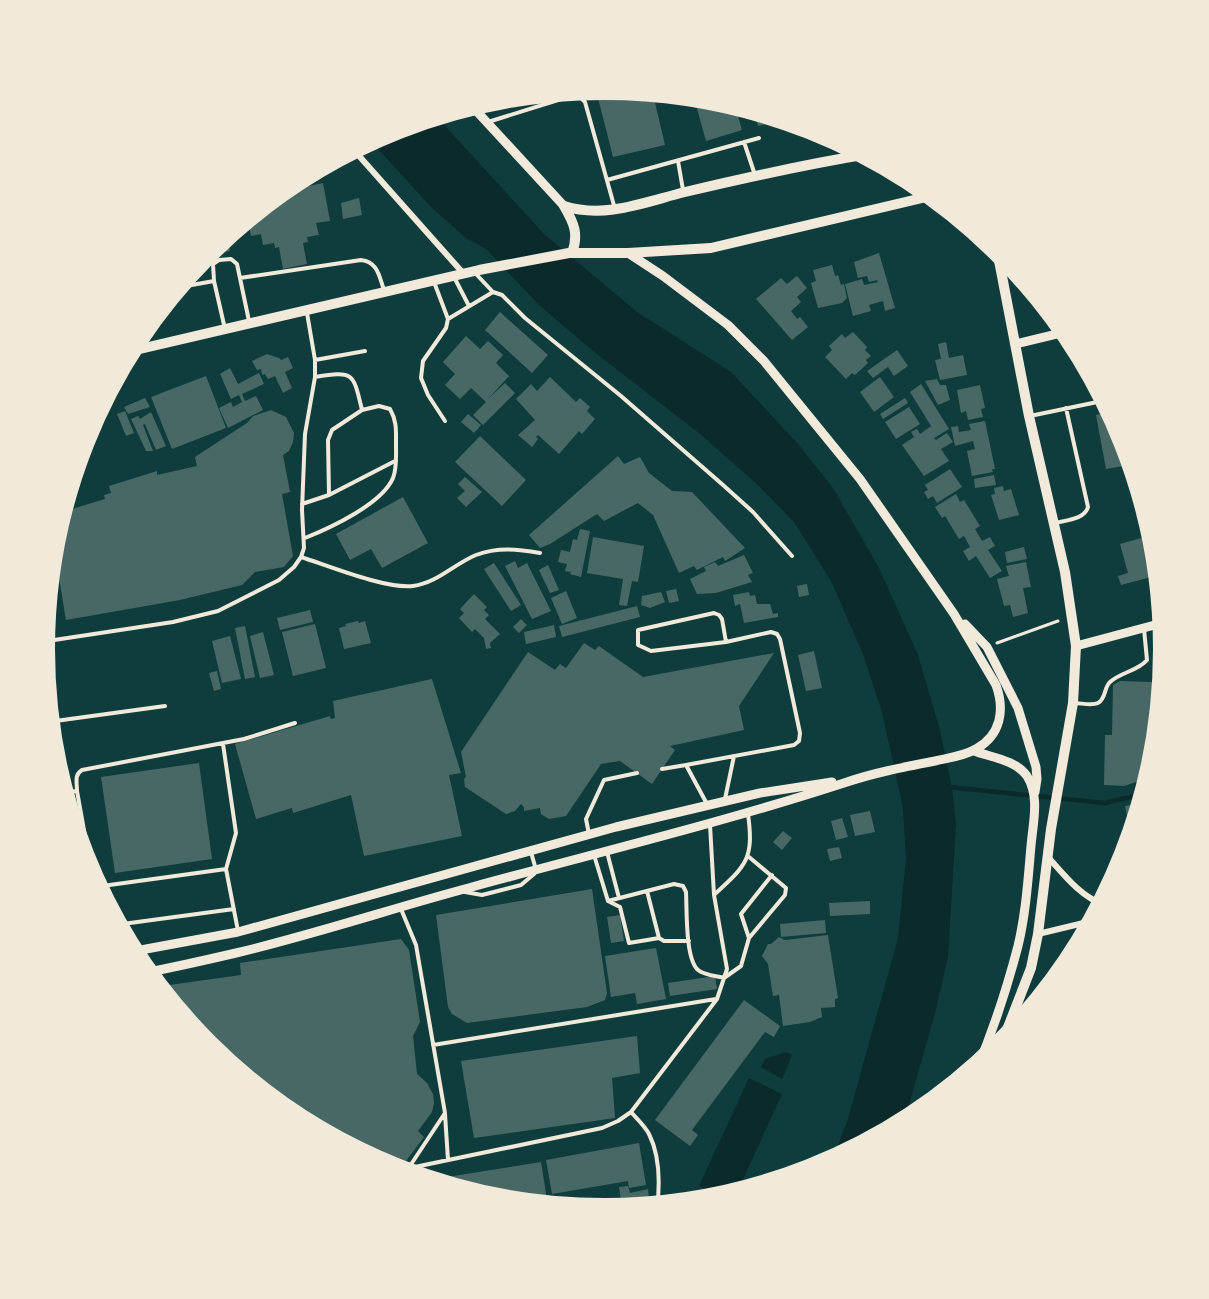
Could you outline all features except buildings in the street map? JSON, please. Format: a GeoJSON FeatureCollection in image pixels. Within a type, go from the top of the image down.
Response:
{"type":"FeatureCollection","features":[{"type":"Feature","properties":{"kind":"main road"},"geometry":{"type":"LineString","coordinates":[[564,206],[580,211],[615,210],[855,156]]}},
{"type":"Feature","properties":{"kind":"main road"},"geometry":{"type":"LineString","coordinates":[[140,349],[467,273],[571,253],[628,253],[711,248],[924,198]]}},
{"type":"Feature","properties":{"kind":"main road"},"geometry":{"type":"LineString","coordinates":[[564,206],[576,232],[576,241],[571,253]]}},
{"type":"Feature","properties":{"kind":"main road"},"geometry":{"type":"LineString","coordinates":[[999,261],[1029,416],[1065,572],[1076,646],[1073,703],[1054,804],[1038,934],[1031,968],[1007,1029]]}},
{"type":"Feature","properties":{"kind":"street"},"geometry":{"type":"LineString","coordinates":[[477,112],[564,206]]}},
{"type":"Feature","properties":{"kind":"street"},"geometry":{"type":"LineString","coordinates":[[358,154],[467,273]]}},
{"type":"Feature","properties":{"kind":"street"},"geometry":{"type":"LineString","coordinates":[[154,971],[237,953],[400,906],[748,814],[859,778],[957,756],[974,751],[995,732],[1000,721],[1000,697],[996,685],[954,614],[860,480],[764,361],[728,325],[628,253]]}},
{"type":"Feature","properties":{"kind":"street"},"geometry":{"type":"LineString","coordinates":[[1015,344],[1059,333]]}},
{"type":"Feature","properties":{"kind":"street"},"geometry":{"type":"LineString","coordinates":[[954,614],[987,647],[1018,708],[1036,767],[1037,779],[1027,891],[1018,944],[1004,993],[982,1054]]}},
{"type":"Feature","properties":{"kind":"street"},"geometry":{"type":"LineString","coordinates":[[1076,646],[1157,624]]}},
{"type":"Feature","properties":{"kind":"street"},"geometry":{"type":"LineString","coordinates":[[974,751],[1017,766],[1027,776],[1035,796]]}},
{"type":"Feature","properties":{"kind":"street"},"geometry":{"type":"LineString","coordinates":[[140,950],[238,932],[601,831],[760,793],[859,778]]}},
{"type":"Feature","properties":{"kind":"street"},"geometry":{"type":"LineString","coordinates":[[601,831],[607,851]]}},
{"type":"Feature","properties":{"kind":"street"},"geometry":{"type":"LineString","coordinates":[[589,835],[594,854]]}},
{"type":"Feature","properties":{"kind":"street"},"geometry":{"type":"LineString","coordinates":[[1047,856],[1073,885],[1097,902]]}},
{"type":"Feature","properties":{"kind":"street"},"geometry":{"type":"LineString","coordinates":[[394,888],[400,906]]}},
{"type":"Feature","properties":{"kind":"street"},"geometry":{"type":"LineString","coordinates":[[1038,934],[1086,922]]}},
{"type":"Feature","properties":{"kind":"lane"},"geometry":{"type":"LineString","coordinates":[[487,123],[568,97]]}},
{"type":"Feature","properties":{"kind":"lane"},"geometry":{"type":"LineString","coordinates":[[580,97],[585,102],[615,210]]}},
{"type":"Feature","properties":{"kind":"lane"},"geometry":{"type":"LineString","coordinates":[[607,180],[759,138]]}},
{"type":"Feature","properties":{"kind":"lane"},"geometry":{"type":"LineString","coordinates":[[744,142],[755,177]]}},
{"type":"Feature","properties":{"kind":"lane"},"geometry":{"type":"LineString","coordinates":[[846,152],[848,157]]}},
{"type":"Feature","properties":{"kind":"lane"},"geometry":{"type":"LineString","coordinates":[[678,161],[683,193]]}},
{"type":"Feature","properties":{"kind":"lane"},"geometry":{"type":"LineString","coordinates":[[225,330],[214,281],[213,264],[219,260],[231,259],[237,264],[250,323]]}},
{"type":"Feature","properties":{"kind":"lane"},"geometry":{"type":"LineString","coordinates":[[240,278],[361,260],[369,261],[376,266],[385,292]]}},
{"type":"Feature","properties":{"kind":"lane"},"geometry":{"type":"LineString","coordinates":[[467,273],[493,292],[502,294],[525,318],[621,396],[753,512],[792,556]]}},
{"type":"Feature","properties":{"kind":"lane"},"geometry":{"type":"LineString","coordinates":[[467,273],[469,306]]}},
{"type":"Feature","properties":{"kind":"lane"},"geometry":{"type":"LineString","coordinates":[[187,286],[214,281]]}},
{"type":"Feature","properties":{"kind":"lane"},"geometry":{"type":"LineString","coordinates":[[434,281],[448,319],[446,328],[423,361],[421,378],[428,395],[445,421]]}},
{"type":"Feature","properties":{"kind":"lane"},"geometry":{"type":"LineString","coordinates":[[448,319],[493,292]]}},
{"type":"Feature","properties":{"kind":"lane"},"geometry":{"type":"LineString","coordinates":[[51,641],[173,622],[218,611],[288,574],[301,557],[305,538],[302,504],[304,434],[315,377],[315,360],[306,310]]}},
{"type":"Feature","properties":{"kind":"lane"},"geometry":{"type":"LineString","coordinates":[[315,360],[365,351]]}},
{"type":"Feature","properties":{"kind":"lane"},"geometry":{"type":"LineString","coordinates":[[315,377],[339,373],[353,378],[362,410]]}},
{"type":"Feature","properties":{"kind":"lane"},"geometry":{"type":"LineString","coordinates":[[1029,416],[1099,402]]}},
{"type":"Feature","properties":{"kind":"lane"},"geometry":{"type":"LineString","coordinates":[[305,538],[345,520],[387,489],[394,476],[396,460],[396,419],[390,409],[379,406],[362,410],[332,430],[328,440],[329,495]]}},
{"type":"Feature","properties":{"kind":"lane"},"geometry":{"type":"LineString","coordinates":[[1053,523],[1083,516],[1088,510],[1066,408]]}},
{"type":"Feature","properties":{"kind":"lane"},"geometry":{"type":"LineString","coordinates":[[302,504],[329,495],[396,460]]}},
{"type":"Feature","properties":{"kind":"lane"},"geometry":{"type":"LineString","coordinates":[[301,557],[376,581],[413,586],[426,583],[473,556],[487,552],[516,549],[540,553]]}},
{"type":"Feature","properties":{"kind":"lane"},"geometry":{"type":"LineString","coordinates":[[662,769],[794,745],[799,741],[800,733],[777,634],[771,632],[726,642],[651,651],[638,645],[638,630],[714,613],[720,615],[722,619],[726,642]]}},
{"type":"Feature","properties":{"kind":"lane"},"geometry":{"type":"LineString","coordinates":[[1073,703],[1097,703],[1102,700],[1107,685],[1144,664],[1147,660],[1144,628]]}},
{"type":"Feature","properties":{"kind":"lane"},"geometry":{"type":"LineString","coordinates":[[56,721],[165,706]]}},
{"type":"Feature","properties":{"kind":"lane"},"geometry":{"type":"LineString","coordinates":[[88,847],[77,791],[76,776],[82,770],[223,744],[295,723]]}},
{"type":"Feature","properties":{"kind":"lane"},"geometry":{"type":"LineString","coordinates":[[223,744],[236,833],[226,869],[238,932]]}},
{"type":"Feature","properties":{"kind":"lane"},"geometry":{"type":"LineString","coordinates":[[724,802],[734,756]]}},
{"type":"Feature","properties":{"kind":"lane"},"geometry":{"type":"LineString","coordinates":[[686,765],[707,806]]}},
{"type":"Feature","properties":{"kind":"lane"},"geometry":{"type":"LineString","coordinates":[[589,835],[586,819],[604,780],[637,773]]}},
{"type":"Feature","properties":{"kind":"lane"},"geometry":{"type":"LineString","coordinates":[[70,792],[77,791]]}},
{"type":"Feature","properties":{"kind":"lane"},"geometry":{"type":"LineString","coordinates":[[714,895],[730,881],[749,857],[751,835],[748,814]]}},
{"type":"Feature","properties":{"kind":"lane"},"geometry":{"type":"LineString","coordinates":[[411,1168],[602,1128],[631,1112],[717,999],[724,978],[726,969],[714,895],[710,824]]}},
{"type":"Feature","properties":{"kind":"lane"},"geometry":{"type":"LineString","coordinates":[[607,851],[619,898]]}},
{"type":"Feature","properties":{"kind":"lane"},"geometry":{"type":"LineString","coordinates":[[531,852],[536,870]]}},
{"type":"Feature","properties":{"kind":"lane"},"geometry":{"type":"LineString","coordinates":[[594,854],[608,901],[620,907],[629,943],[659,938],[664,941],[689,942]]}},
{"type":"Feature","properties":{"kind":"lane"},"geometry":{"type":"LineString","coordinates":[[608,901],[674,884],[682,886],[686,892],[692,963],[701,972],[724,978],[741,966],[749,938],[785,895],[786,888],[749,857]]}},
{"type":"Feature","properties":{"kind":"lane"},"geometry":{"type":"LineString","coordinates":[[104,885],[226,869]]}},
{"type":"Feature","properties":{"kind":"lane"},"geometry":{"type":"LineString","coordinates":[[749,938],[741,914],[771,875]]}},
{"type":"Feature","properties":{"kind":"lane"},"geometry":{"type":"LineString","coordinates":[[647,891],[659,938]]}},
{"type":"Feature","properties":{"kind":"lane"},"geometry":{"type":"LineString","coordinates":[[400,906],[416,945],[445,1113],[448,1160]]}},
{"type":"Feature","properties":{"kind":"lane"},"geometry":{"type":"LineString","coordinates":[[124,924],[234,909]]}},
{"type":"Feature","properties":{"kind":"lane"},"geometry":{"type":"LineString","coordinates":[[433,1046],[570,1021],[717,999]]}},
{"type":"Feature","properties":{"kind":"lane"},"geometry":{"type":"LineString","coordinates":[[631,1112],[649,1133],[659,1175],[657,1200]]}},
{"type":"Feature","properties":{"kind":"lane"},"geometry":{"type":"LineString","coordinates":[[410,1168],[445,1113]]}},
{"type":"Feature","properties":{"kind":"path"},"geometry":{"type":"LineString","coordinates":[[987,647],[1071,616]]}},
{"type":"Feature","properties":{"kind":"water"},"geometry":{"type":"Polygon","coordinates":[[[441,121],[545,235],[637,312],[731,372],[798,444],[833,488],[879,568],[918,655],[940,730],[952,788],[956,824],[948,957],[907,1113],[835,1152],[848,1119],[898,938],[906,859],[903,808],[882,712],[863,654],[831,581],[794,522],[759,486],[699,433],[593,351],[538,304],[486,249],[466,238],[431,207],[375,146],[441,121]]]}},
{"type":"Feature","properties":{"kind":"water"},"geometry":{"type":"Polygon","coordinates":[[[786,1052],[792,1055],[782,1079],[761,1067],[765,1059],[786,1052]]]}},
{"type":"Feature","properties":{"kind":"water"},"geometry":{"type":"Polygon","coordinates":[[[749,1078],[782,1094],[740,1186],[712,1192],[699,1186],[749,1078]]]}},
{"type":"Feature","properties":{"kind":"waterway"},"geometry":{"type":"LineString","coordinates":[[948,787],[1105,803],[1138,795]]}}]}
